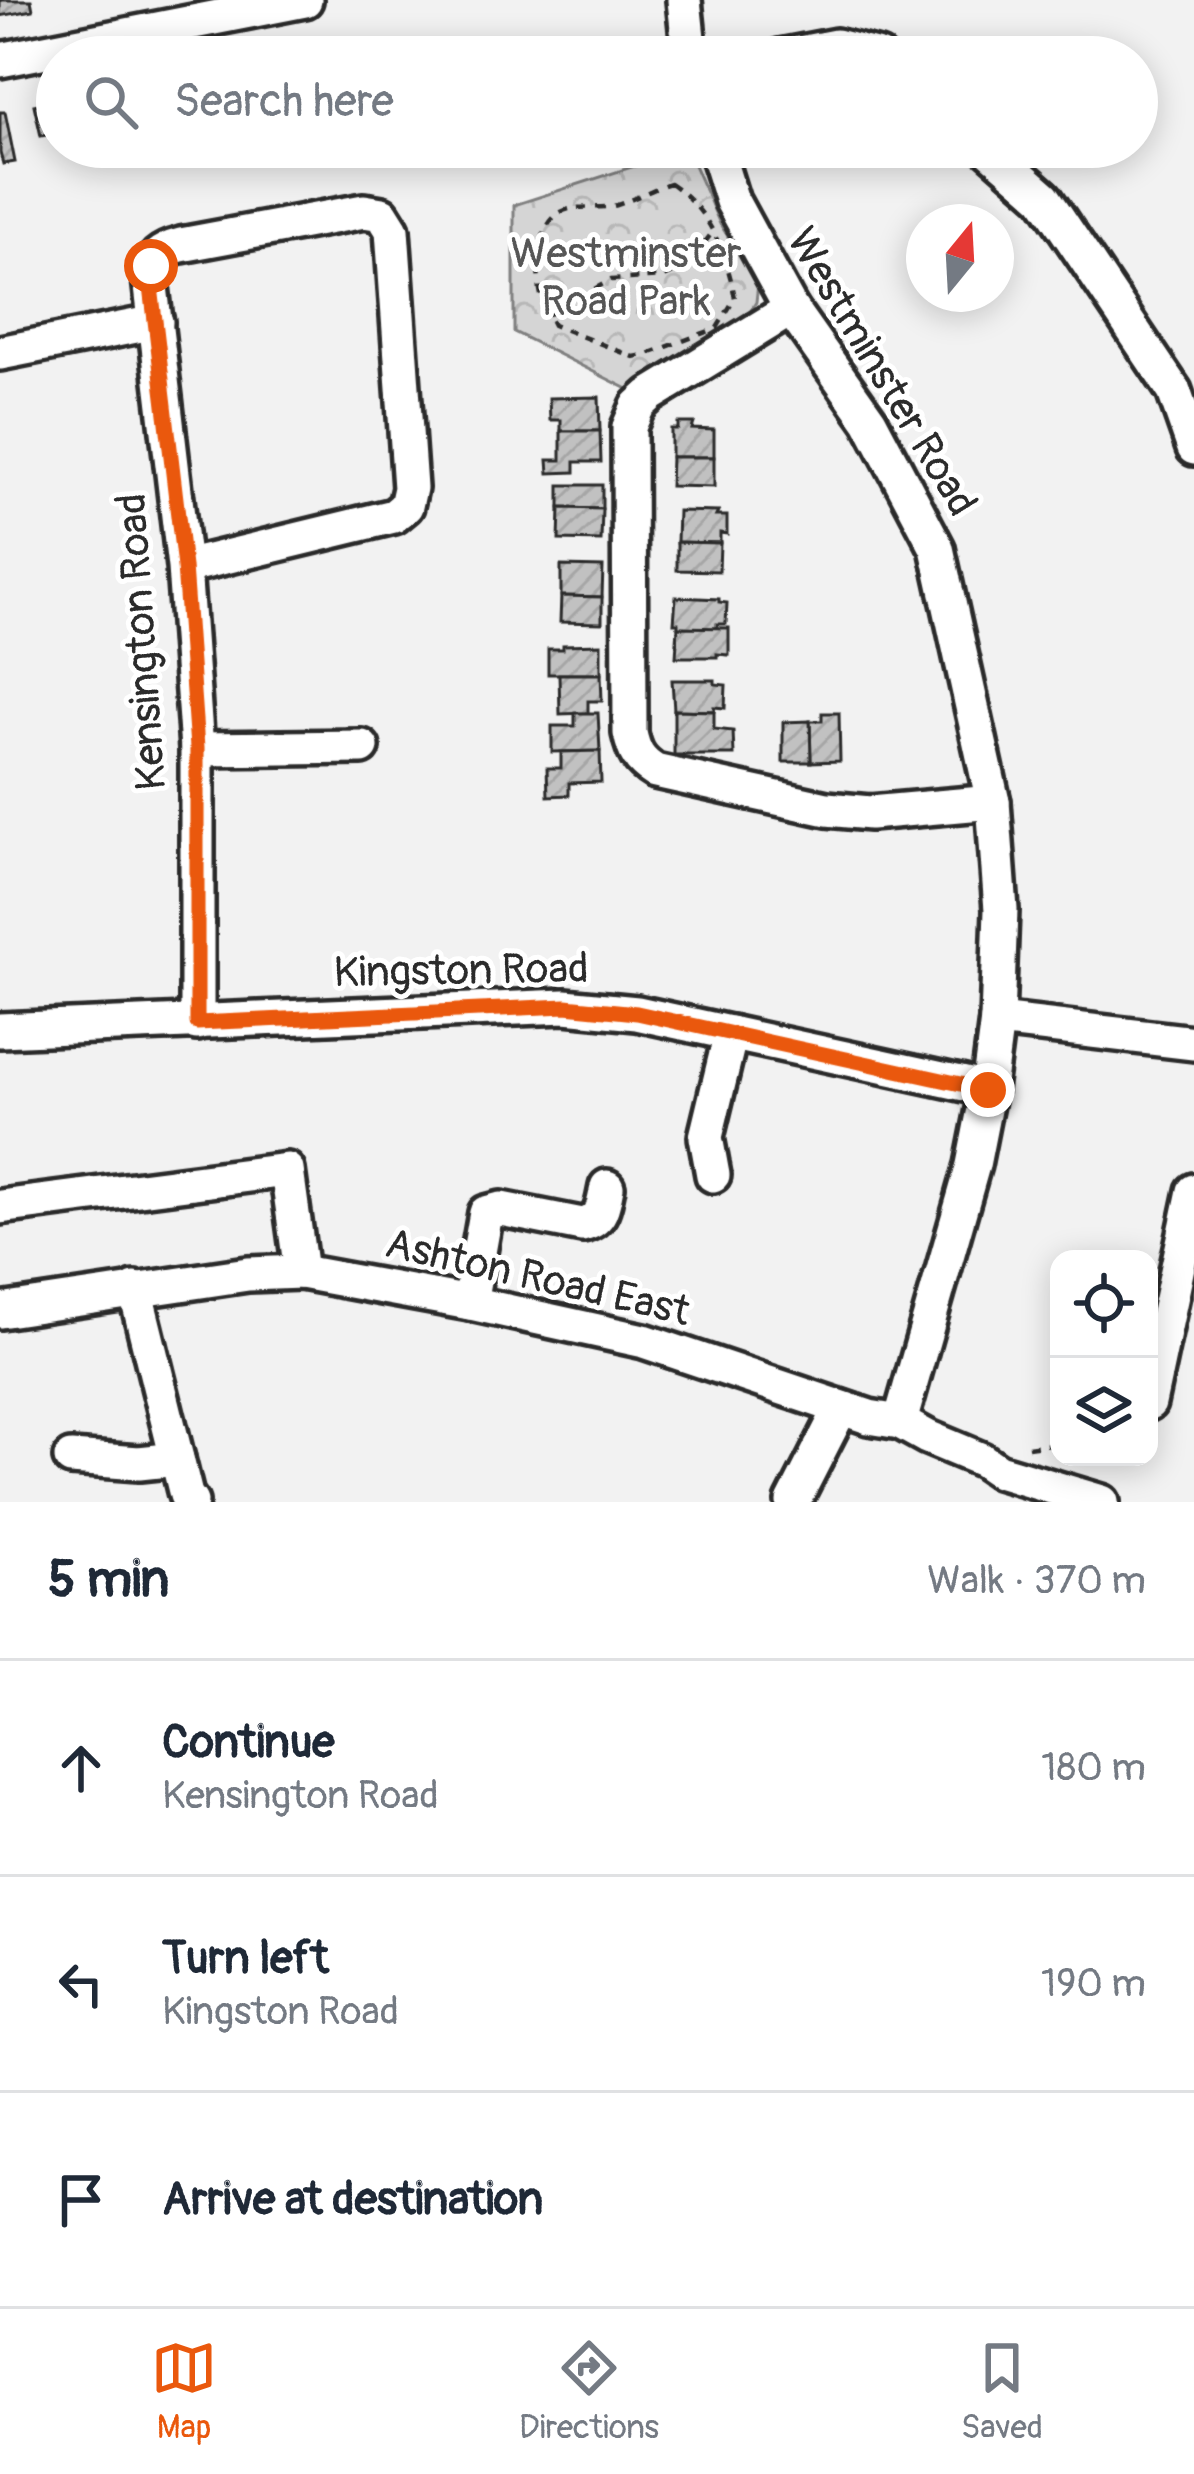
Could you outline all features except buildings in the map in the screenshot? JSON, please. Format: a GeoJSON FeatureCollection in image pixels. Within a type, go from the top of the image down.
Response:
{"type":"FeatureCollection","features":[{"type":"Feature","properties":{"kind":"street"},"geometry":{"type":"LineString","coordinates":[[120,36],[301,0]]}},
{"type":"Feature","properties":{"kind":"street"},"geometry":{"type":"LineString","coordinates":[[684,0],[688,36]]}},
{"type":"Feature","properties":{"kind":"street"},"geometry":{"type":"LineString","coordinates":[[0,60],[36,53]]}},
{"type":"Feature","properties":{"kind":"street","name":"Westminster Road"},"geometry":{"type":"LineString","coordinates":[[722,168],[732,201],[728,227],[871,421],[937,548],[993,802],[1001,910],[997,1021],[988,1090],[973,1165],[900,1422]]}},
{"type":"Feature","properties":{"kind":"street"},"geometry":{"type":"LineString","coordinates":[[1011,168],[1044,197],[1174,391],[1194,448]]}},
{"type":"Feature","properties":{"kind":"street","name":"Kensington Road"},"geometry":{"type":"LineString","coordinates":[[184,567],[394,516],[406,506],[410,488],[392,230],[382,214],[364,211],[182,245],[154,258],[150,278],[184,567],[197,748],[197,1023]]}},
{"type":"Feature","properties":{"kind":"street"},"geometry":{"type":"LineString","coordinates":[[791,310],[650,395],[633,415],[629,498],[633,750],[655,771],[827,808],[870,813],[993,802]]}},
{"type":"Feature","properties":{"kind":"street"},"geometry":{"type":"LineString","coordinates":[[0,352],[156,322]]}},
{"type":"Feature","properties":{"kind":"street"},"geometry":{"type":"LineString","coordinates":[[197,748],[362,747]]}},
{"type":"Feature","properties":{"kind":"street","name":"Kingston Road"},"geometry":{"type":"LineString","coordinates":[[0,1030],[566,1006],[637,1013],[988,1090]]}},
{"type":"Feature","properties":{"kind":"street"},"geometry":{"type":"LineString","coordinates":[[997,1021],[1194,1043]]}},
{"type":"Feature","properties":{"kind":"street"},"geometry":{"type":"LineString","coordinates":[[713,1175],[706,1137],[731,1033]]}},
{"type":"Feature","properties":{"kind":"street"},"geometry":{"type":"LineString","coordinates":[[0,1207],[287,1170],[302,1272]]}},
{"type":"Feature","properties":{"kind":"street"},"geometry":{"type":"LineString","coordinates":[[470,1303],[486,1213],[501,1209],[592,1223],[601,1214],[607,1187]]}},
{"type":"Feature","properties":{"kind":"street"},"geometry":{"type":"LineString","coordinates":[[1158,1361],[1194,1191]]}},
{"type":"Feature","properties":{"kind":"street","name":"Ashton Road East"},"geometry":{"type":"LineString","coordinates":[[0,1311],[248,1274],[302,1272],[644,1342],[869,1418],[900,1422],[982,1460],[1029,1493],[1102,1502]]}},
{"type":"Feature","properties":{"kind":"street"},"geometry":{"type":"LineString","coordinates":[[135,1289],[191,1502]]}},
{"type":"Feature","properties":{"kind":"street"},"geometry":{"type":"LineString","coordinates":[[793,1502],[842,1408]]}},
{"type":"Feature","properties":{"kind":"street"},"geometry":{"type":"LineString","coordinates":[[71,1458],[140,1463],[177,1459]]}},
{"type":"Feature","properties":{"kind":"path"},"geometry":{"type":"LineString","coordinates":[[670,183],[687,194],[705,216],[728,227],[728,265],[735,298],[717,328],[634,357],[554,325],[548,314],[538,278],[542,240],[549,220],[566,209],[621,204],[670,183]]}},
{"type":"Feature","properties":{"kind":"path"},"geometry":{"type":"LineString","coordinates":[[548,314],[571,307],[610,280],[664,277],[685,268],[728,227]]}},
{"type":"Feature","properties":{"kind":"path"},"geometry":{"type":"LineString","coordinates":[[1025,1447],[1050,1444]]}},
{"type":"Feature","properties":{"kind":"green space","name":"Westminster Road Park"},"geometry":{"type":"Polygon","coordinates":[[[628,168],[695,168],[720,224],[758,283],[756,302],[747,317],[634,392],[514,332],[514,205],[628,168]]]}},
{"type":"Feature","properties":{"kind":"route"},"geometry":{"type":"LineString","coordinates":[[151,266],[184,567],[197,748],[197,1023],[566,1006],[637,1013],[988,1090]]}}]}
